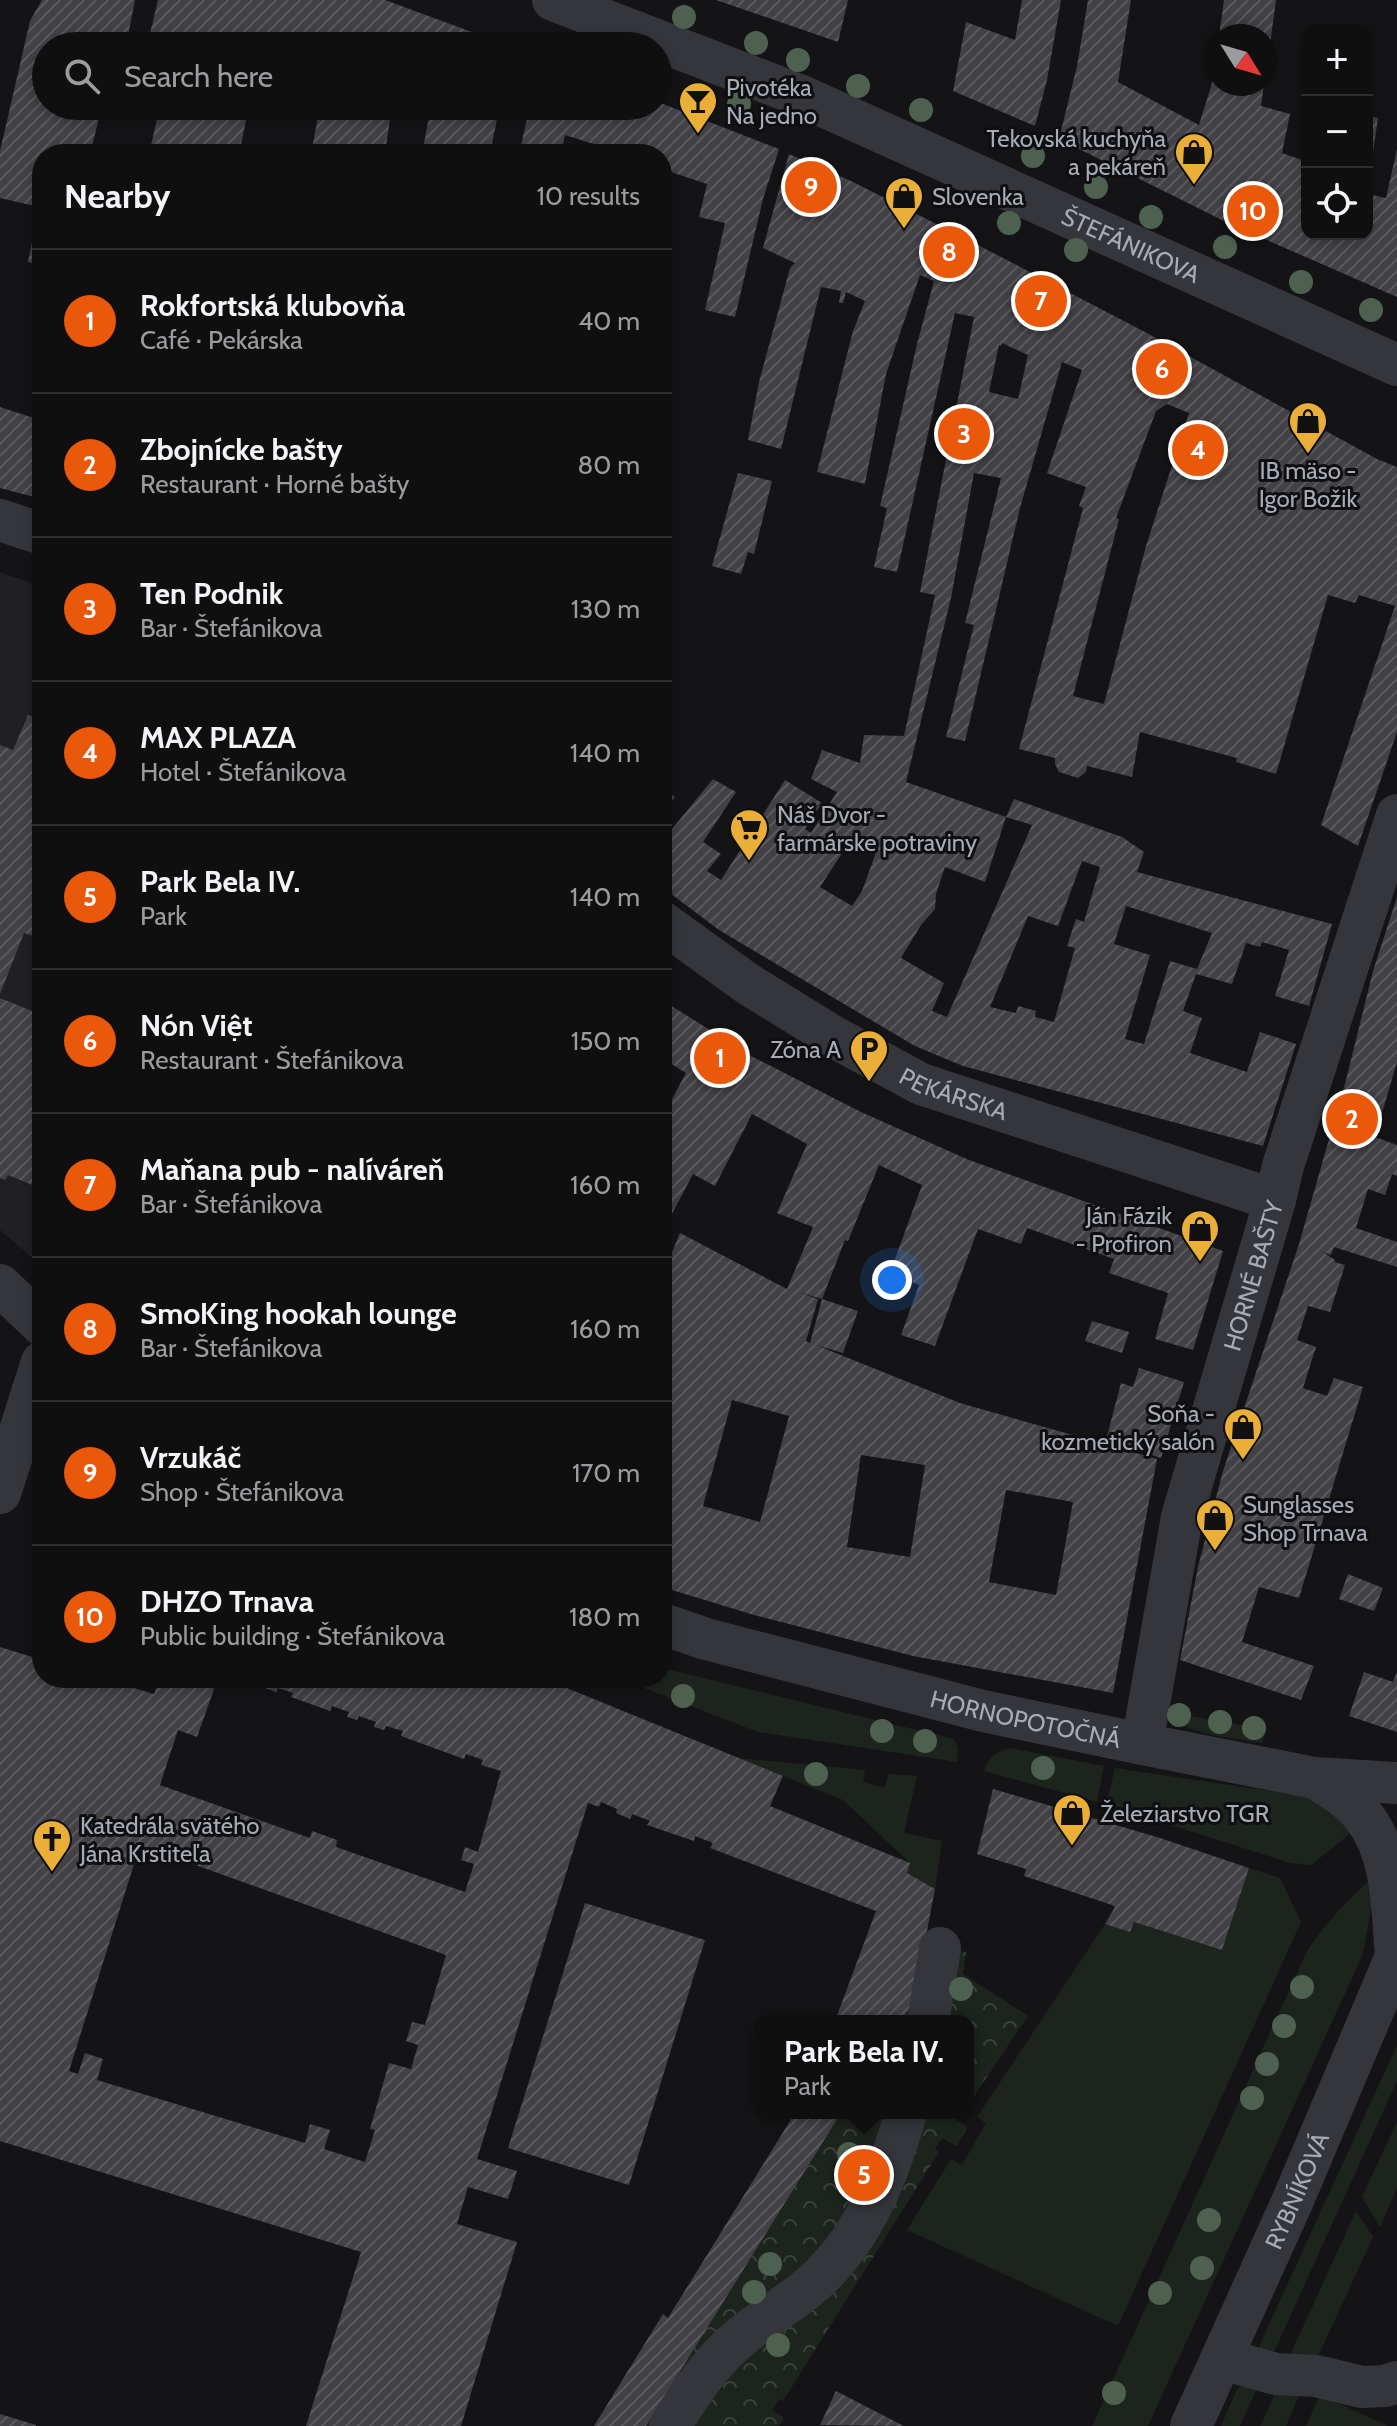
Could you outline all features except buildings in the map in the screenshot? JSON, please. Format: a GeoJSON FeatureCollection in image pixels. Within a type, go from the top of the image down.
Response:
{"type":"FeatureCollection","features":[{"type":"Feature","properties":{"kind":"street","name":"ŠTEFÁNIKOVA"},"geometry":{"type":"LineString","coordinates":[[553,0],[636,32]]}},
{"type":"Feature","properties":{"kind":"street","name":"ŠTEFÁNIKOVA"},"geometry":{"type":"LineString","coordinates":[[672,46],[799,95],[1397,365]]}},
{"type":"Feature","properties":{"kind":"street"},"geometry":{"type":"LineString","coordinates":[[0,520],[32,531]]}},
{"type":"Feature","properties":{"kind":"street","name":"HORNÉ BAŠTY"},"geometry":{"type":"LineString","coordinates":[[1142,1744],[1182,1517],[1301,1109],[1397,815]]}},
{"type":"Feature","properties":{"kind":"street","name":"PEKÁRSKA"},"geometry":{"type":"LineString","coordinates":[[672,929],[760,992],[921,1084],[1275,1200]]}},
{"type":"Feature","properties":{"kind":"street"},"geometry":{"type":"LineString","coordinates":[[0,1285],[32,1315]]}},
{"type":"Feature","properties":{"kind":"street"},"geometry":{"type":"LineString","coordinates":[[0,1493],[32,1393]]}},
{"type":"Feature","properties":{"kind":"street","name":"HORNOPOTOČNÁ"},"geometry":{"type":"LineString","coordinates":[[672,1627],[943,1701],[1142,1744],[1315,1778],[1397,1783]]}},
{"type":"Feature","properties":{"kind":"street"},"geometry":{"type":"LineString","coordinates":[[1315,1778],[1345,1797],[1366,1819],[1382,1852],[1389,1875],[1396,1956]]}},
{"type":"Feature","properties":{"kind":"street"},"geometry":{"type":"LineString","coordinates":[[929,2015],[940,1948]]}},
{"type":"Feature","properties":{"kind":"street","name":"RYBNÍKOVÁ"},"geometry":{"type":"LineString","coordinates":[[1191,2426],[1293,2200],[1396,1956]]}},
{"type":"Feature","properties":{"kind":"street"},"geometry":{"type":"LineString","coordinates":[[670,2426],[710,2366],[743,2336],[807,2289],[856,2235],[880,2191],[904,2119]]}},
{"type":"Feature","properties":{"kind":"street"},"geometry":{"type":"LineString","coordinates":[[1222,2359],[1276,2374],[1316,2376],[1362,2387],[1397,2382]]}},
{"type":"Feature","properties":{"kind":"shaded area"},"geometry":{"type":"Polygon","coordinates":[[[0,572],[32,583],[32,1257],[0,1230],[0,572]]]}},
{"type":"Feature","properties":{"kind":"green space"},"geometry":{"type":"Polygon","coordinates":[[[672,1670],[954,1739],[958,1748],[957,1762],[758,1732],[644,1688],[672,1688],[672,1670]]]}},
{"type":"Feature","properties":{"kind":"green space"},"geometry":{"type":"Polygon","coordinates":[[[1165,1712],[1267,1729],[1262,1743],[1224,1737],[1183,1726],[1165,1712]]]}},
{"type":"Feature","properties":{"kind":"green space"},"geometry":{"type":"Polygon","coordinates":[[[1010,1748],[1104,1766],[1097,1802],[984,1771],[994,1756],[1010,1748]]]}},
{"type":"Feature","properties":{"kind":"green space"},"geometry":{"type":"Polygon","coordinates":[[[738,1758],[865,1770],[863,1782],[884,1788],[889,1774],[917,1776],[904,1833],[942,1841],[935,1889],[907,1873],[910,1863],[843,1800],[738,1758]]]}},
{"type":"Feature","properties":{"kind":"green space"},"geometry":{"type":"Polygon","coordinates":[[[1115,1768],[1332,1800],[1355,1830],[1311,1865],[1290,1863],[1106,1804],[1115,1768]]]}},
{"type":"Feature","properties":{"kind":"green space"},"geometry":{"type":"Polygon","coordinates":[[[1249,1868],[1280,1878],[1301,1922],[1118,2326],[907,2230],[951,2159],[962,2165],[986,2123],[977,2117],[1105,1924],[1130,1932],[1134,1922],[1222,1949],[1249,1868]]]}},
{"type":"Feature","properties":{"kind":"green space"},"geometry":{"type":"Polygon","coordinates":[[[1370,1880],[1372,1903],[1363,1954],[1148,2426],[1092,2426],[1307,1951],[1336,1913],[1370,1880]]]}},
{"type":"Feature","properties":{"kind":"green space"},"geometry":{"type":"Polygon","coordinates":[[[940,1948],[966,1952],[963,1974],[1028,2016],[974,2096],[974,2015],[905,2015],[940,1948]]]}},
{"type":"Feature","properties":{"kind":"green space"},"geometry":{"type":"Polygon","coordinates":[[[1397,2045],[1397,2081],[1270,2361],[1260,2354],[1260,2344],[1397,2045]]]}},
{"type":"Feature","properties":{"kind":"green space"},"geometry":{"type":"Polygon","coordinates":[[[837,2119],[956,2119],[968,2127],[956,2146],[942,2138],[935,2149],[939,2152],[783,2401],[779,2399],[772,2410],[784,2418],[779,2426],[646,2426],[837,2119]]]}},
{"type":"Feature","properties":{"kind":"green space"},"geometry":{"type":"Polygon","coordinates":[[[1397,2122],[1397,2188],[1380,2227],[1362,2197],[1397,2122]]]}},
{"type":"Feature","properties":{"kind":"green space"},"geometry":{"type":"Polygon","coordinates":[[[1356,2211],[1373,2237],[1315,2363],[1286,2364],[1356,2211]]]}},
{"type":"Feature","properties":{"kind":"green space"},"geometry":{"type":"Polygon","coordinates":[[[1247,2383],[1259,2384],[1240,2426],[1221,2426],[1237,2389],[1247,2383]]]}},
{"type":"Feature","properties":{"kind":"green space"},"geometry":{"type":"Polygon","coordinates":[[[1304,2384],[1286,2426],[1260,2426],[1279,2386],[1304,2384]]]}},
{"type":"Feature","properties":{"kind":"green space"},"geometry":{"type":"Polygon","coordinates":[[[1320,2395],[1388,2426],[1306,2426],[1320,2395]]]}},
{"type":"Feature","properties":{"kind":"place","name":"Pivotéka Na jedno"},"geometry":{"type":"Point","coordinates":[698,135]}},
{"type":"Feature","properties":{"kind":"place","name":"Tekovská kuchyňa a pekáreň"},"geometry":{"type":"Point","coordinates":[1194,186]}},
{"type":"Feature","properties":{"kind":"place","name":"Vrzukáč"},"geometry":{"type":"Point","coordinates":[811,187]}},
{"type":"Feature","properties":{"kind":"place","name":"DHZO Trnava"},"geometry":{"type":"Point","coordinates":[1253,211]}},
{"type":"Feature","properties":{"kind":"place","name":"Slovenka"},"geometry":{"type":"Point","coordinates":[904,230]}},
{"type":"Feature","properties":{"kind":"place","name":"SmoKing hookah lounge"},"geometry":{"type":"Point","coordinates":[949,252]}},
{"type":"Feature","properties":{"kind":"place","name":"Maňana pub - nalíváreň"},"geometry":{"type":"Point","coordinates":[1041,301]}},
{"type":"Feature","properties":{"kind":"place","name":"Nón Việt"},"geometry":{"type":"Point","coordinates":[1162,369]}},
{"type":"Feature","properties":{"kind":"place","name":"Ten Podnik"},"geometry":{"type":"Point","coordinates":[964,434]}},
{"type":"Feature","properties":{"kind":"place","name":"MAX PLAZA"},"geometry":{"type":"Point","coordinates":[1198,450]}},
{"type":"Feature","properties":{"kind":"place","name":"IB mäso - Igor Božik"},"geometry":{"type":"Point","coordinates":[1308,455]}},
{"type":"Feature","properties":{"kind":"place","name":"Náš Dvor - farmárske potraviny"},"geometry":{"type":"Point","coordinates":[749,862]}},
{"type":"Feature","properties":{"kind":"place","name":"Rokfortská klubovňa"},"geometry":{"type":"Point","coordinates":[720,1058]}},
{"type":"Feature","properties":{"kind":"place","name":"Zóna A"},"geometry":{"type":"Point","coordinates":[869,1083]}},
{"type":"Feature","properties":{"kind":"place","name":"Zbojnícke bašty"},"geometry":{"type":"Point","coordinates":[1352,1119]}},
{"type":"Feature","properties":{"kind":"place","name":"Ján Fázik - Profiron"},"geometry":{"type":"Point","coordinates":[1200,1263]}},
{"type":"Feature","properties":{"kind":"place","name":"Soňa - kozmetický salón"},"geometry":{"type":"Point","coordinates":[1243,1461]}},
{"type":"Feature","properties":{"kind":"place","name":"Sunglasses Shop Trnava"},"geometry":{"type":"Point","coordinates":[1215,1552]}},
{"type":"Feature","properties":{"kind":"place","name":"Železiarstvo TGR"},"geometry":{"type":"Point","coordinates":[1072,1847]}},
{"type":"Feature","properties":{"kind":"place","name":"Katedrála svätého Jána Krstiteľa"},"geometry":{"type":"Point","coordinates":[52,1873]}},
{"type":"Feature","properties":{"kind":"place","name":"Park Bela IV."},"geometry":{"type":"Point","coordinates":[864,2175]}}]}
